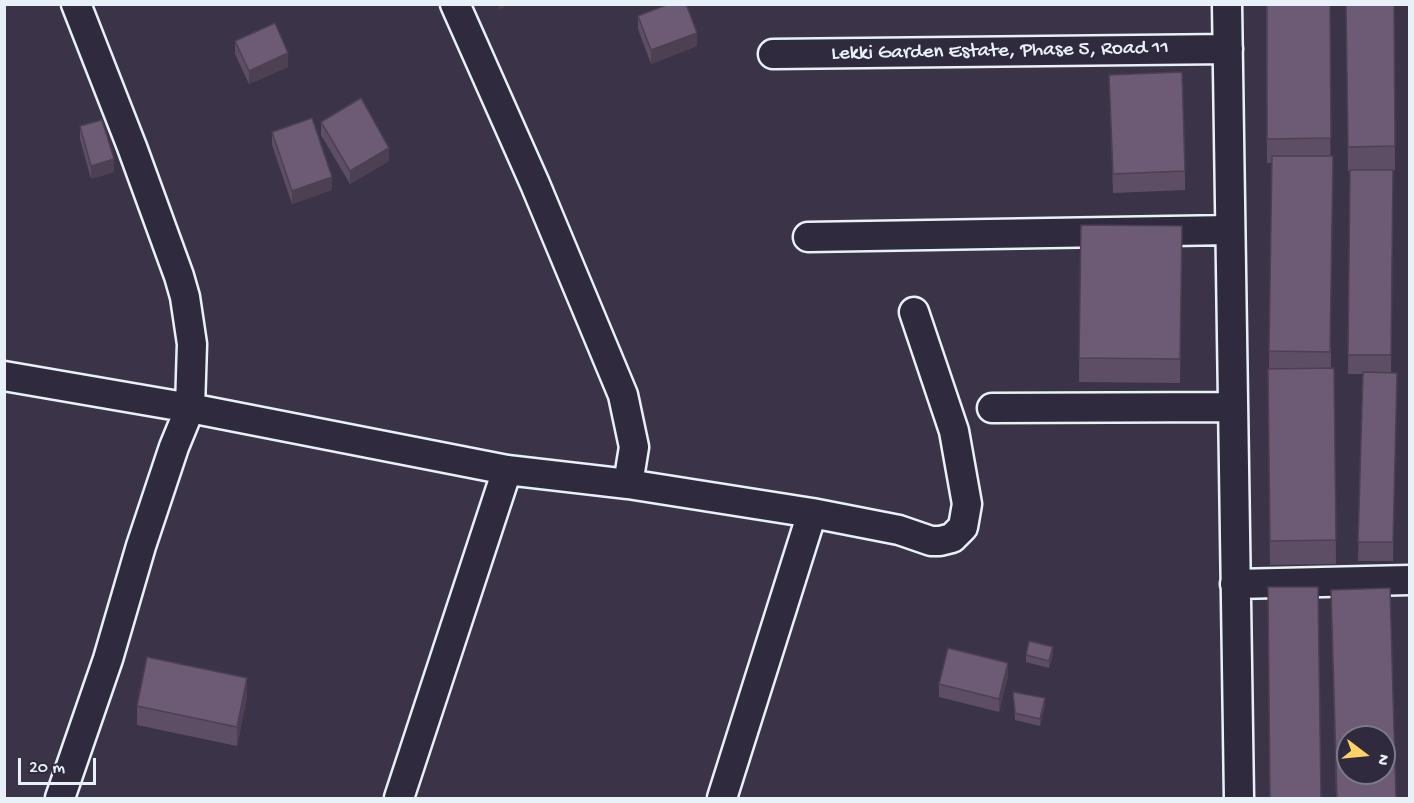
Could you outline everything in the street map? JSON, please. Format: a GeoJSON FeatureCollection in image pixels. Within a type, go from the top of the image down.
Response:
{"type":"FeatureCollection","features":[{"type":"Feature","properties":{"kind":"street"},"geometry":{"type":"LineString","coordinates":[[60,798],[108,658],[141,546],[174,447],[190,408],[192,344],[182,286],[132,147],[76,4]]}},
{"type":"Feature","properties":{"kind":"street"},"geometry":{"type":"LineString","coordinates":[[455,4],[535,184],[623,394],[634,447],[628,483]]}},
{"type":"Feature","properties":{"kind":"street"},"geometry":{"type":"LineString","coordinates":[[1227,4],[1239,798]]}},
{"type":"Feature","properties":{"kind":"street","name":"Lekki Garden Estate, Phase 5, Road 11"},"geometry":{"type":"LineString","coordinates":[[773,54],[1228,49]]}},
{"type":"Feature","properties":{"kind":"street"},"geometry":{"type":"LineString","coordinates":[[808,237],[1230,230]]}},
{"type":"Feature","properties":{"kind":"street"},"geometry":{"type":"LineString","coordinates":[[4,376],[190,408],[507,470],[628,483],[812,513],[899,530],[931,541],[940,541],[952,538],[963,526],[967,504],[954,431],[914,312]]}},
{"type":"Feature","properties":{"kind":"street"},"geometry":{"type":"LineString","coordinates":[[992,408],[1233,407]]}},
{"type":"Feature","properties":{"kind":"street"},"geometry":{"type":"LineString","coordinates":[[399,798],[507,470]]}},
{"type":"Feature","properties":{"kind":"street"},"geometry":{"type":"LineString","coordinates":[[722,798],[812,513]]}},
{"type":"Feature","properties":{"kind":"street"},"geometry":{"type":"LineString","coordinates":[[1235,584],[1410,580]]}},
{"type":"Feature","properties":{"kind":"building"},"geometry":{"type":"Polygon","coordinates":[[[669,4],[686,4],[697,33],[651,50],[638,16],[669,4]]]}},
{"type":"Feature","properties":{"kind":"building"},"geometry":{"type":"Polygon","coordinates":[[[1267,4],[1330,4],[1331,138],[1267,139],[1267,4]]]}},
{"type":"Feature","properties":{"kind":"building"},"geometry":{"type":"Polygon","coordinates":[[[1346,4],[1394,4],[1395,146],[1348,147],[1346,4]]]}},
{"type":"Feature","properties":{"kind":"building"},"geometry":{"type":"Polygon","coordinates":[[[275,23],[288,53],[249,71],[235,41],[275,23]]]}},
{"type":"Feature","properties":{"kind":"building"},"geometry":{"type":"Polygon","coordinates":[[[1182,72],[1185,171],[1113,174],[1109,75],[1182,72]]]}},
{"type":"Feature","properties":{"kind":"building"},"geometry":{"type":"Polygon","coordinates":[[[361,98],[389,148],[350,171],[321,122],[361,98]]]}},
{"type":"Feature","properties":{"kind":"building"},"geometry":{"type":"Polygon","coordinates":[[[312,118],[332,177],[292,191],[272,132],[312,118]]]}},
{"type":"Feature","properties":{"kind":"building"},"geometry":{"type":"Polygon","coordinates":[[[102,120],[114,159],[91,166],[80,126],[102,120]]]}},
{"type":"Feature","properties":{"kind":"building"},"geometry":{"type":"Polygon","coordinates":[[[1272,156],[1333,156],[1330,352],[1269,351],[1272,156]]]}},
{"type":"Feature","properties":{"kind":"building"},"geometry":{"type":"Polygon","coordinates":[[[1350,170],[1393,170],[1391,355],[1348,355],[1350,170]]]}},
{"type":"Feature","properties":{"kind":"building"},"geometry":{"type":"Polygon","coordinates":[[[1081,225],[1182,226],[1180,359],[1079,358],[1081,225]]]}},
{"type":"Feature","properties":{"kind":"building"},"geometry":{"type":"Polygon","coordinates":[[[1334,368],[1336,540],[1270,541],[1268,369],[1334,368]]]}},
{"type":"Feature","properties":{"kind":"building"},"geometry":{"type":"Polygon","coordinates":[[[1363,372],[1397,373],[1393,542],[1358,542],[1363,372]]]}},
{"type":"Feature","properties":{"kind":"building"},"geometry":{"type":"Polygon","coordinates":[[[1268,587],[1318,587],[1321,798],[1270,798],[1268,587]]]}},
{"type":"Feature","properties":{"kind":"building"},"geometry":{"type":"Polygon","coordinates":[[[1390,588],[1394,725],[1336,725],[1336,763],[1331,590],[1390,588]]]}},
{"type":"Feature","properties":{"kind":"building"},"geometry":{"type":"Polygon","coordinates":[[[1029,641],[1053,647],[1049,661],[1026,655],[1029,641]]]}},
{"type":"Feature","properties":{"kind":"building"},"geometry":{"type":"Polygon","coordinates":[[[948,648],[1008,663],[999,699],[939,684],[948,648]]]}},
{"type":"Feature","properties":{"kind":"building"},"geometry":{"type":"Polygon","coordinates":[[[147,657],[247,678],[237,727],[137,706],[147,657]]]}},
{"type":"Feature","properties":{"kind":"building"},"geometry":{"type":"Polygon","coordinates":[[[1013,692],[1045,698],[1040,719],[1015,713],[1013,692]]]}},
{"type":"Feature","properties":{"kind":"building"},"geometry":{"type":"Polygon","coordinates":[[[1337,785],[1396,785],[1396,798],[1337,798],[1337,785]]]}}]}
